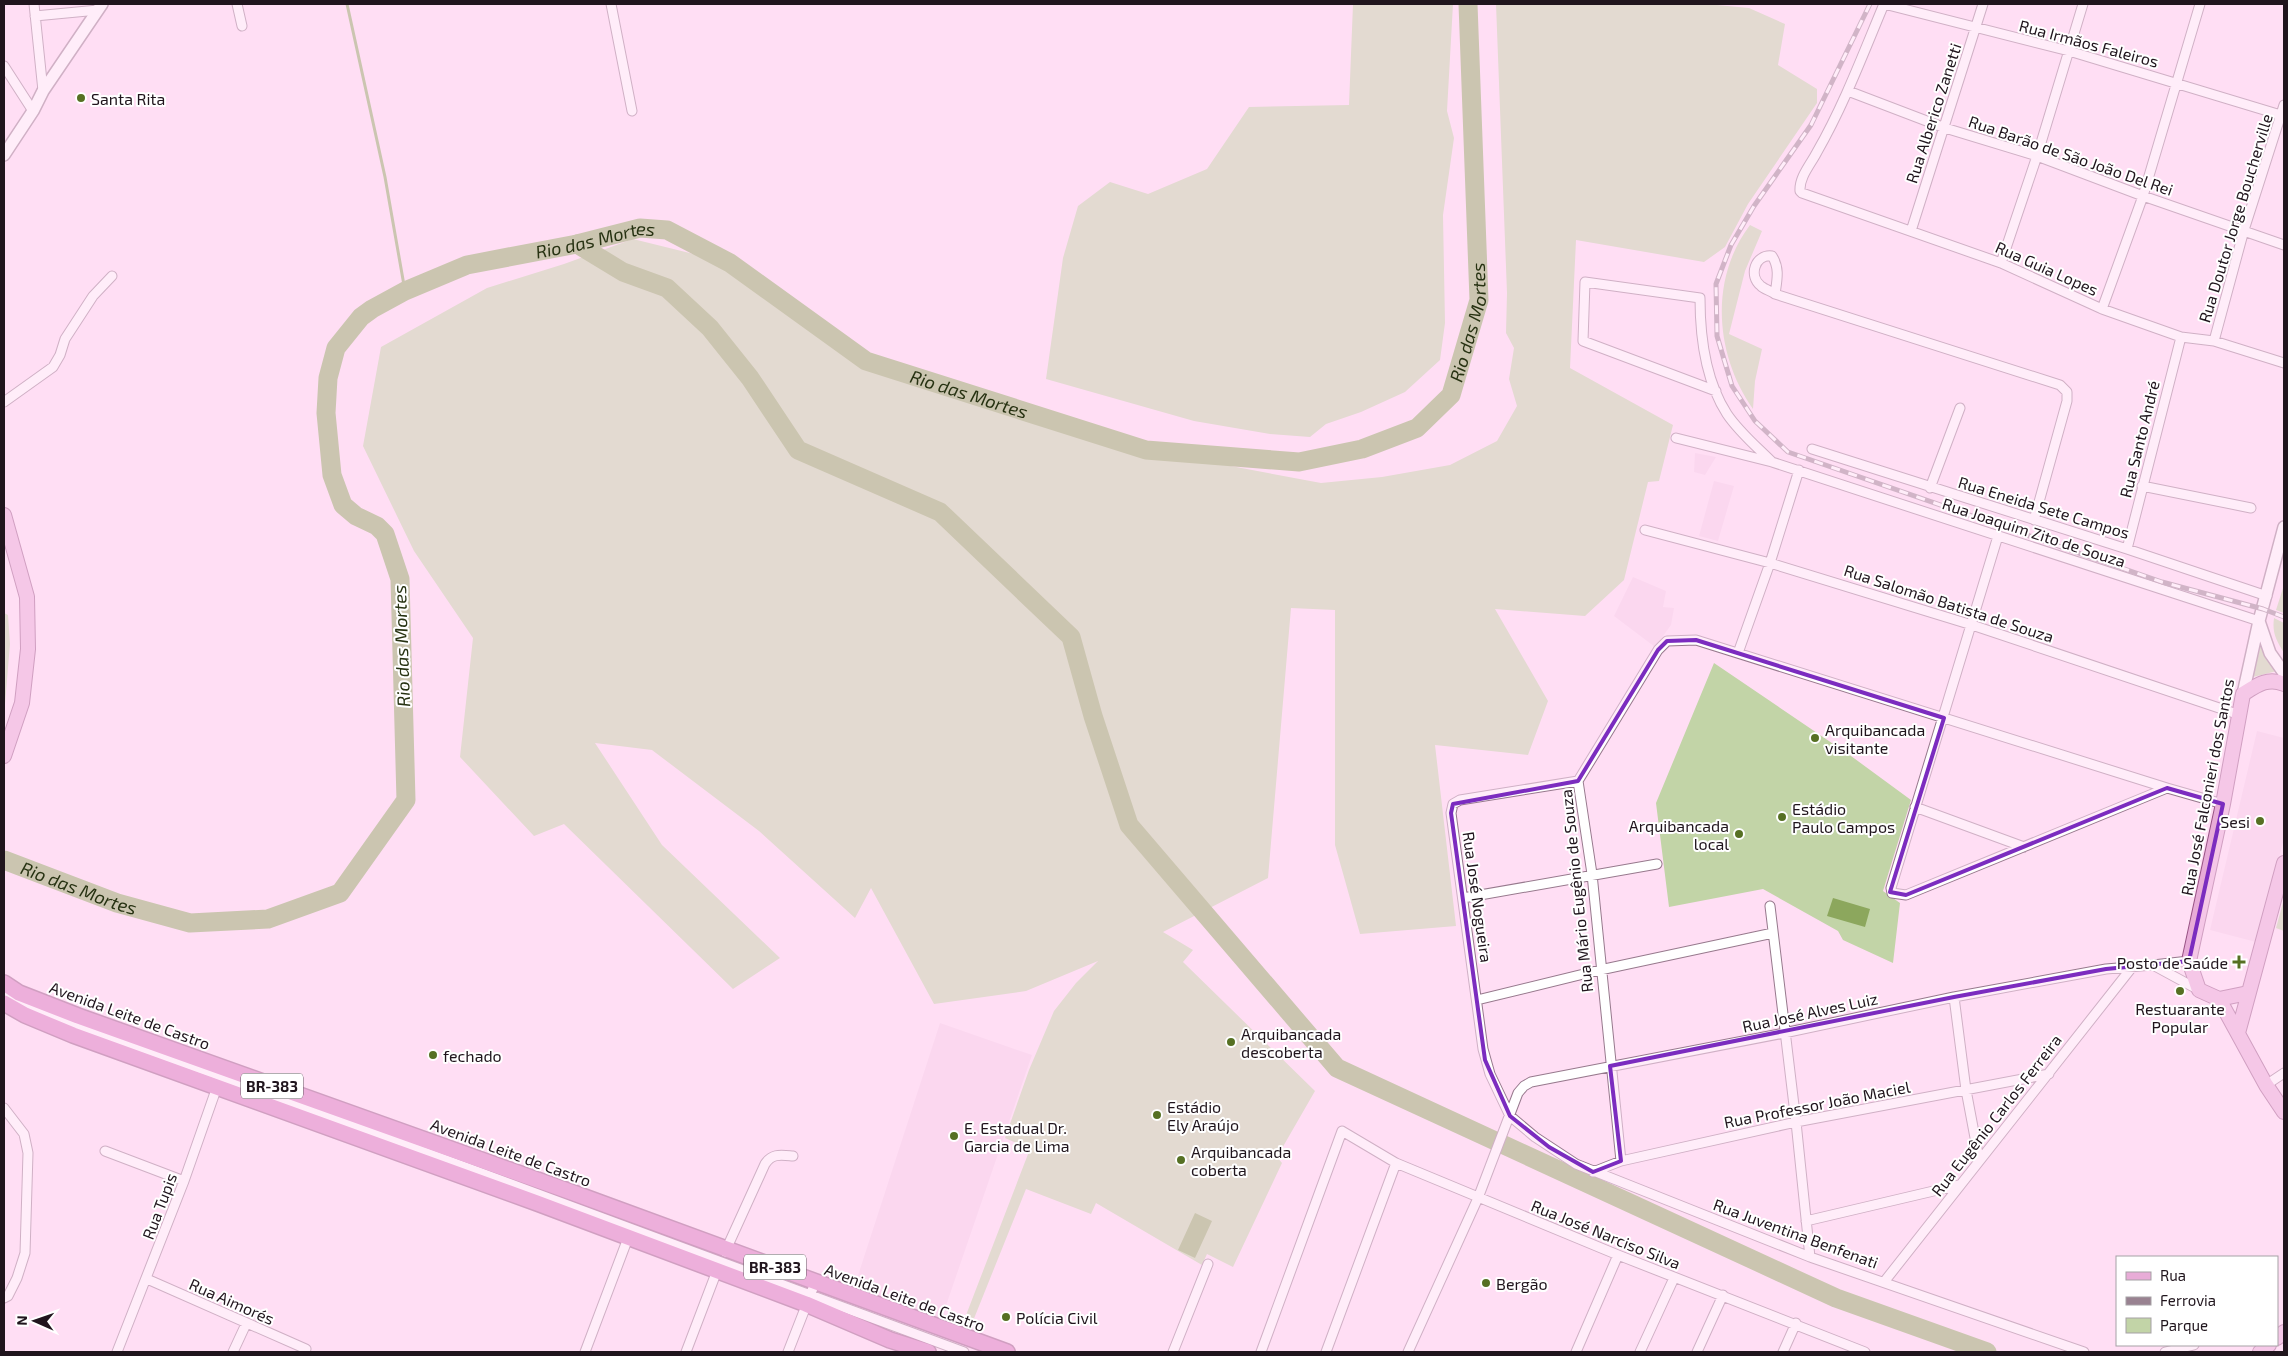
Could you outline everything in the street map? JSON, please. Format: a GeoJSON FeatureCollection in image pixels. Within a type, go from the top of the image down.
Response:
{"type":"FeatureCollection","features":[{"type":"Feature","properties":{"kind":"highway","name":"Avenida Leite de Castro"},"geometry":{"type":"LineString","coordinates":[[4,983],[19,993],[218,1076],[628,1238],[721,1261],[810,1294],[892,1333],[1007,1352]]}},
{"type":"Feature","properties":{"kind":"highway","name":"Avenida Leite de Castro"},"geometry":{"type":"LineString","coordinates":[[4,1003],[25,1015],[74,1035],[369,1119],[721,1261],[810,1294],[928,1352]]}},
{"type":"Feature","properties":{"kind":"main road"},"geometry":{"type":"LineString","coordinates":[[4,155],[100,7]]}},
{"type":"Feature","properties":{"kind":"main road"},"geometry":{"type":"LineString","coordinates":[[4,756],[22,703],[28,649],[27,597],[5,519]]}},
{"type":"Feature","properties":{"kind":"main road","name":"Rua José Falconieri dos Santos"},"geometry":{"type":"LineString","coordinates":[[2189,961],[2223,804],[2243,694],[2259,621],[2284,526]]}},
{"type":"Feature","properties":{"kind":"main road"},"geometry":{"type":"LineString","coordinates":[[2259,621],[2270,653],[2284,673]]}},
{"type":"Feature","properties":{"kind":"main road"},"geometry":{"type":"LineString","coordinates":[[2243,694],[2266,682],[2274,681],[2284,684]]}},
{"type":"Feature","properties":{"kind":"main road"},"geometry":{"type":"LineString","coordinates":[[2238,1033],[2284,863]]}},
{"type":"Feature","properties":{"kind":"main road"},"geometry":{"type":"LineString","coordinates":[[2189,961],[2199,990],[2218,999],[2266,1085],[2284,1112]]}},
{"type":"Feature","properties":{"kind":"main road"},"geometry":{"type":"LineString","coordinates":[[2218,999],[2248,993]]}},
{"type":"Feature","properties":{"kind":"street"},"geometry":{"type":"LineString","coordinates":[[34,4],[44,91]]}},
{"type":"Feature","properties":{"kind":"street"},"geometry":{"type":"LineString","coordinates":[[237,4],[242,26]]}},
{"type":"Feature","properties":{"kind":"street"},"geometry":{"type":"LineString","coordinates":[[611,4],[632,111]]}},
{"type":"Feature","properties":{"kind":"street"},"geometry":{"type":"LineString","coordinates":[[1848,91],[1884,4]]}},
{"type":"Feature","properties":{"kind":"street","name":"Rua Irmãos Faleiros"},"geometry":{"type":"LineString","coordinates":[[1884,4],[2069,51],[2283,116]]}},
{"type":"Feature","properties":{"kind":"street","name":"Rua Alberico Zanetti"},"geometry":{"type":"LineString","coordinates":[[1911,231],[1983,4]]}},
{"type":"Feature","properties":{"kind":"street"},"geometry":{"type":"LineString","coordinates":[[2001,263],[2037,156],[2083,4]]}},
{"type":"Feature","properties":{"kind":"street"},"geometry":{"type":"LineString","coordinates":[[2102,309],[2143,196],[2200,4]]}},
{"type":"Feature","properties":{"kind":"street"},"geometry":{"type":"LineString","coordinates":[[35,16],[100,7]]}},
{"type":"Feature","properties":{"kind":"street"},"geometry":{"type":"LineString","coordinates":[[4,66],[33,111]]}},
{"type":"Feature","properties":{"kind":"street","name":"Rua Barão de São João Del Rei"},"geometry":{"type":"LineString","coordinates":[[1848,91],[1945,128],[2037,156],[2143,196],[2284,245]]}},
{"type":"Feature","properties":{"kind":"street","name":"Rua Guia Lopes"},"geometry":{"type":"LineString","coordinates":[[1848,91],[1826,137],[1801,181],[1800,191],[1806,195],[2001,263],[2102,309],[2181,337],[2214,340],[2284,363]]}},
{"type":"Feature","properties":{"kind":"street","name":"Rua Doutor Jorge Boucherville"},"geometry":{"type":"LineString","coordinates":[[2214,340],[2244,230],[2283,116],[2284,105]]}},
{"type":"Feature","properties":{"kind":"street"},"geometry":{"type":"LineString","coordinates":[[4,402],[53,367],[60,355],[65,339],[93,296],[112,276]]}},
{"type":"Feature","properties":{"kind":"street"},"geometry":{"type":"LineString","coordinates":[[1716,391],[1583,341],[1586,282],[1700,298],[1700,325],[1706,361],[1716,391],[1727,413],[1746,436],[1772,462]]}},
{"type":"Feature","properties":{"kind":"street"},"geometry":{"type":"LineString","coordinates":[[1775,294],[2060,385],[2067,392],[2067,401],[2034,520]]}},
{"type":"Feature","properties":{"kind":"street","name":"Rua Santo André"},"geometry":{"type":"LineString","coordinates":[[2127,549],[2181,337]]}},
{"type":"Feature","properties":{"kind":"street"},"geometry":{"type":"LineString","coordinates":[[1930,488],[1960,408]]}},
{"type":"Feature","properties":{"kind":"street","name":"Rua Joaquim Zito de Souza"},"geometry":{"type":"LineString","coordinates":[[1676,438],[1799,470],[2259,621]]}},
{"type":"Feature","properties":{"kind":"street","name":"Rua Eneida Sete Campos"},"geometry":{"type":"LineString","coordinates":[[1812,449],[2127,549],[2267,596]]}},
{"type":"Feature","properties":{"kind":"street"},"geometry":{"type":"LineString","coordinates":[[1738,653],[1770,563],[1799,470]]}},
{"type":"Feature","properties":{"kind":"street"},"geometry":{"type":"LineString","coordinates":[[2142,486],[2251,508]]}},
{"type":"Feature","properties":{"kind":"street","name":"Rua Salomão Batista de Souza"},"geometry":{"type":"LineString","coordinates":[[1645,530],[1770,563],[1972,625],[2240,715]]}},
{"type":"Feature","properties":{"kind":"street"},"geometry":{"type":"LineString","coordinates":[[1998,536],[1944,718],[1915,807],[1891,888],[1892,892],[1906,896],[2167,788]]}},
{"type":"Feature","properties":{"kind":"street","name":"Rua Mário Eugênio de Souza"},"geometry":{"type":"LineString","coordinates":[[1621,1161],[1600,970],[1592,874],[1578,781],[1658,650],[1667,641],[1696,640],[2223,804]]}},
{"type":"Feature","properties":{"kind":"street","name":"Rua José Nogueira"},"geometry":{"type":"LineString","coordinates":[[1510,1116],[1485,1060],[1451,813],[1454,804],[1460,800],[1578,781]]}},
{"type":"Feature","properties":{"kind":"street"},"geometry":{"type":"LineString","coordinates":[[1915,807],[2024,847]]}},
{"type":"Feature","properties":{"kind":"street"},"geometry":{"type":"LineString","coordinates":[[1463,898],[1657,864]]}},
{"type":"Feature","properties":{"kind":"street"},"geometry":{"type":"LineString","coordinates":[[1770,906],[1810,1257]]}},
{"type":"Feature","properties":{"kind":"street"},"geometry":{"type":"LineString","coordinates":[[1477,1000],[1600,970],[1773,933]]}},
{"type":"Feature","properties":{"kind":"street","name":"Rua José Alves Luiz"},"geometry":{"type":"LineString","coordinates":[[1408,1352],[1484,1185],[1518,1094],[1524,1086],[1531,1082],[1784,1034],[1954,997],[2132,966],[2189,961]]}},
{"type":"Feature","properties":{"kind":"street"},"geometry":{"type":"LineString","coordinates":[[2153,965],[2199,990]]}},
{"type":"Feature","properties":{"kind":"street","name":"Rua Eugênio Carlos Ferreira"},"geometry":{"type":"LineString","coordinates":[[1884,1282],[2132,966]]}},
{"type":"Feature","properties":{"kind":"street"},"geometry":{"type":"LineString","coordinates":[[4,995],[11,1001],[218,1076]]}},
{"type":"Feature","properties":{"kind":"street"},"geometry":{"type":"LineString","coordinates":[[1954,997],[1966,1090],[1979,1159]]}},
{"type":"Feature","properties":{"kind":"street"},"geometry":{"type":"LineString","coordinates":[[2266,1085],[2284,1073]]}},
{"type":"Feature","properties":{"kind":"street","name":"Rua Professor João Maciel"},"geometry":{"type":"LineString","coordinates":[[1593,1172],[1621,1161],[1796,1122],[2049,1074]]}},
{"type":"Feature","properties":{"kind":"street","name":"Rua Tupis"},"geometry":{"type":"LineString","coordinates":[[117,1352],[184,1181],[218,1076]]}},
{"type":"Feature","properties":{"kind":"street"},"geometry":{"type":"LineString","coordinates":[[4,1108],[24,1134],[28,1153],[25,1253],[17,1278],[8,1296],[4,1298]]}},
{"type":"Feature","properties":{"kind":"street","name":"Rua Juventina Benfenati"},"geometry":{"type":"LineString","coordinates":[[1510,1116],[1549,1147],[1593,1172],[1810,1257],[2084,1352]]}},
{"type":"Feature","properties":{"kind":"street","name":"Rua José Narciso Silva"},"geometry":{"type":"LineString","coordinates":[[1262,1352],[1342,1131],[1396,1163],[1478,1198],[1674,1278],[1796,1323],[1865,1352]]}},
{"type":"Feature","properties":{"kind":"street"},"geometry":{"type":"LineString","coordinates":[[105,1151],[184,1181]]}},
{"type":"Feature","properties":{"kind":"street"},"geometry":{"type":"LineString","coordinates":[[686,1352],[721,1261],[764,1164],[769,1157],[776,1155],[794,1156]]}},
{"type":"Feature","properties":{"kind":"street"},"geometry":{"type":"LineString","coordinates":[[1326,1352],[1396,1163]]}},
{"type":"Feature","properties":{"kind":"street"},"geometry":{"type":"LineString","coordinates":[[1806,1221],[1959,1185]]}},
{"type":"Feature","properties":{"kind":"street"},"geometry":{"type":"LineString","coordinates":[[585,1352],[628,1238]]}},
{"type":"Feature","properties":{"kind":"street"},"geometry":{"type":"LineString","coordinates":[[1576,1352],[1618,1255]]}},
{"type":"Feature","properties":{"kind":"street"},"geometry":{"type":"LineString","coordinates":[[1173,1352],[1208,1264]]}},
{"type":"Feature","properties":{"kind":"street"},"geometry":{"type":"LineString","coordinates":[[1640,1352],[1674,1278]]}},
{"type":"Feature","properties":{"kind":"street","name":"Rua Aimorés"},"geometry":{"type":"LineString","coordinates":[[147,1279],[306,1349]]}},
{"type":"Feature","properties":{"kind":"street"},"geometry":{"type":"LineString","coordinates":[[788,1352],[810,1294]]}},
{"type":"Feature","properties":{"kind":"street"},"geometry":{"type":"LineString","coordinates":[[1697,1352],[1723,1295]]}},
{"type":"Feature","properties":{"kind":"street"},"geometry":{"type":"LineString","coordinates":[[1783,1352],[1796,1323]]}},
{"type":"Feature","properties":{"kind":"street"},"geometry":{"type":"LineString","coordinates":[[233,1352],[246,1324]]}},
{"type":"Feature","properties":{"kind":"street"},"geometry":{"type":"LineString","coordinates":[[892,1333],[964,1352]]}},
{"type":"Feature","properties":{"kind":"street"},"geometry":{"type":"LineString","coordinates":[[2166,1352],[2190,1346]]}},
{"type":"Feature","properties":{"kind":"highlighted area"},"geometry":{"type":"Polygon","coordinates":[[[1696,640],[1944,718],[1890,892],[1906,895],[2167,788],[2223,804],[2189,961],[2106,969],[1954,997],[1610,1066],[1621,1161],[1593,1172],[1549,1147],[1510,1116],[1485,1060],[1451,813],[1453,804],[1578,781],[1658,650],[1667,641],[1696,640]]]}},
{"type":"Feature","properties":{"kind":"shaded area"},"geometry":{"type":"Polygon","coordinates":[[[1695,453],[1716,457],[1705,475],[1694,472],[1695,453]]]}},
{"type":"Feature","properties":{"kind":"shaded area"},"geometry":{"type":"Polygon","coordinates":[[[1714,481],[1734,486],[1718,541],[1699,536],[1714,481]]]}},
{"type":"Feature","properties":{"kind":"shaded area"},"geometry":{"type":"Polygon","coordinates":[[[1633,577],[1666,591],[1663,607],[1674,608],[1671,625],[1655,647],[1614,616],[1633,577]]]}},
{"type":"Feature","properties":{"kind":"shaded area","name":"Sesi"},"geometry":{"type":"Polygon","coordinates":[[[2257,731],[2284,738],[2284,839],[2256,942],[2210,930],[2257,731]]]}},
{"type":"Feature","properties":{"kind":"shaded area"},"geometry":{"type":"Polygon","coordinates":[[[1833,898],[1870,909],[1865,927],[1827,916],[1833,898]]]}},
{"type":"Feature","properties":{"kind":"shaded area","name":"E. Estadual Dr. Garcia de Lima"},"geometry":{"type":"Polygon","coordinates":[[[940,1023],[1032,1055],[939,1326],[852,1294],[940,1023]]]}},
{"type":"Feature","properties":{"kind":"shaded area"},"geometry":{"type":"Polygon","coordinates":[[[1195,1213],[1212,1221],[1195,1258],[1178,1250],[1195,1213]]]}},
{"type":"Feature","properties":{"kind":"green space"},"geometry":{"type":"Polygon","coordinates":[[[1353,4],[1453,4],[1447,111],[1454,138],[1443,215],[1445,323],[1440,360],[1405,392],[1361,412],[1326,424],[1310,437],[1270,434],[1194,421],[1046,379],[1063,258],[1078,206],[1110,182],[1148,194],[1207,169],[1249,107],[1349,105],[1353,4]]]}},
{"type":"Feature","properties":{"kind":"green space"},"geometry":{"type":"Polygon","coordinates":[[[1496,4],[1706,4],[1749,8],[1785,24],[1778,65],[1817,89],[1817,103],[1748,204],[1725,247],[1704,262],[1576,240],[1570,368],[1673,425],[1659,481],[1648,482],[1624,580],[1585,616],[1495,609],[1548,701],[1528,755],[1435,745],[1456,926],[1360,934],[1335,845],[1335,610],[1291,608],[1268,878],[1163,932],[1193,950],[1183,962],[1315,1091],[1277,1157],[1282,1163],[1233,1267],[1207,1254],[1202,1265],[1096,1203],[1091,1214],[1026,1189],[971,1326],[963,1323],[1030,1149],[1005,1138],[1029,1070],[1054,1011],[1076,983],[1098,961],[1026,991],[934,1004],[871,888],[855,918],[759,831],[652,750],[595,743],[662,845],[780,958],[733,989],[564,824],[534,836],[460,757],[473,638],[414,551],[363,446],[381,347],[487,288],[564,264],[633,239],[730,263],[866,361],[1146,450],[1321,483],[1382,477],[1450,465],[1497,441],[1517,406],[1509,379],[1514,348],[1506,333],[1507,293],[1496,4]]]}},
{"type":"Feature","properties":{"kind":"green space"},"geometry":{"type":"Polygon","coordinates":[[[1750,225],[1762,231],[1745,271],[1729,334],[1762,349],[1755,381],[1753,409],[1740,388],[1731,365],[1722,317],[1723,293],[1728,269],[1737,246],[1750,225]]]}},
{"type":"Feature","properties":{"kind":"green space"},"geometry":{"type":"Polygon","coordinates":[[[2284,585],[2284,613],[2276,610],[2284,585]]]}},
{"type":"Feature","properties":{"kind":"green space"},"geometry":{"type":"Polygon","coordinates":[[[4,613],[8,615],[10,644],[4,716],[4,613]]]}},
{"type":"Feature","properties":{"kind":"green space"},"geometry":{"type":"Polygon","coordinates":[[[2274,618],[2284,623],[2284,653],[2275,636],[2274,618]]]}},
{"type":"Feature","properties":{"kind":"green space"},"geometry":{"type":"Polygon","coordinates":[[[2262,640],[2277,671],[2253,677],[2262,640]]]}},
{"type":"Feature","properties":{"kind":"green space","name":"Estádio Paulo Campos"},"geometry":{"type":"Polygon","coordinates":[[[1714,663],[1851,756],[1911,800],[1883,891],[1900,903],[1893,963],[1843,940],[1838,931],[1763,889],[1669,907],[1656,803],[1714,663]]]}},
{"type":"Feature","properties":{"kind":"green space"},"geometry":{"type":"Polygon","coordinates":[[[2284,899],[2284,931],[2276,928],[2284,899]]]}},
{"type":"Feature","properties":{"kind":"waterway"},"geometry":{"type":"LineString","coordinates":[[347,4],[385,177],[405,291]]}},
{"type":"Feature","properties":{"kind":"waterway","name":"Rio das Mortes"},"geometry":{"type":"LineString","coordinates":[[4,860],[117,903],[190,923],[268,919],[340,893],[406,800],[400,579],[385,534],[377,526],[356,516],[343,505],[332,475],[326,413],[328,378],[336,348],[361,317],[405,291],[467,265],[577,244],[640,228],[667,230],[730,263],[866,361],[1146,450],[1299,462],[1362,449],[1417,428],[1451,395],[1479,300],[1468,4]]}},
{"type":"Feature","properties":{"kind":"waterway"},"geometry":{"type":"LineString","coordinates":[[577,244],[623,272],[667,288],[710,328],[750,378],[798,450],[940,512],[1071,637],[1093,716],[1129,825],[1337,1068],[1836,1298],[1987,1352]]}},
{"type":"Feature","properties":{"kind":"railway"},"geometry":{"type":"LineString","coordinates":[[1870,4],[1811,125],[1754,206],[1731,245],[1716,284],[1717,336],[1732,386],[1755,421],[1788,452],[2162,582],[2263,609],[2284,617]]}},
{"type":"Feature","properties":{"kind":"place","name":"Santa Rita"},"geometry":{"type":"Point","coordinates":[81,98]}},
{"type":"Feature","properties":{"kind":"place","name":"Arquibancada visitante"},"geometry":{"type":"Point","coordinates":[1815,738]}},
{"type":"Feature","properties":{"kind":"place","name":"Estádio Paulo Campos"},"geometry":{"type":"Point","coordinates":[1782,817]}},
{"type":"Feature","properties":{"kind":"place","name":"Sesi"},"geometry":{"type":"Point","coordinates":[2260,821]}},
{"type":"Feature","properties":{"kind":"place","name":"Arquibancada local"},"geometry":{"type":"Point","coordinates":[1739,834]}},
{"type":"Feature","properties":{"kind":"place","name":"Posto de Saúde"},"geometry":{"type":"Point","coordinates":[2239,962]}},
{"type":"Feature","properties":{"kind":"place","name":"Restuarante Popular"},"geometry":{"type":"Point","coordinates":[2180,991]}},
{"type":"Feature","properties":{"kind":"place","name":"Arquibancada descoberta"},"geometry":{"type":"Point","coordinates":[1231,1042]}},
{"type":"Feature","properties":{"kind":"place","name":"fechado"},"geometry":{"type":"Point","coordinates":[433,1055]}},
{"type":"Feature","properties":{"kind":"place","name":"Estádio Ely Araújo"},"geometry":{"type":"Point","coordinates":[1157,1115]}},
{"type":"Feature","properties":{"kind":"place","name":"E. Estadual Dr. Garcia de Lima"},"geometry":{"type":"Point","coordinates":[954,1136]}},
{"type":"Feature","properties":{"kind":"place","name":"Arquibancada coberta"},"geometry":{"type":"Point","coordinates":[1181,1160]}},
{"type":"Feature","properties":{"kind":"place","name":"Bergão"},"geometry":{"type":"Point","coordinates":[1486,1283]}},
{"type":"Feature","properties":{"kind":"place","name":"Polícia Civil"},"geometry":{"type":"Point","coordinates":[1006,1317]}}]}
